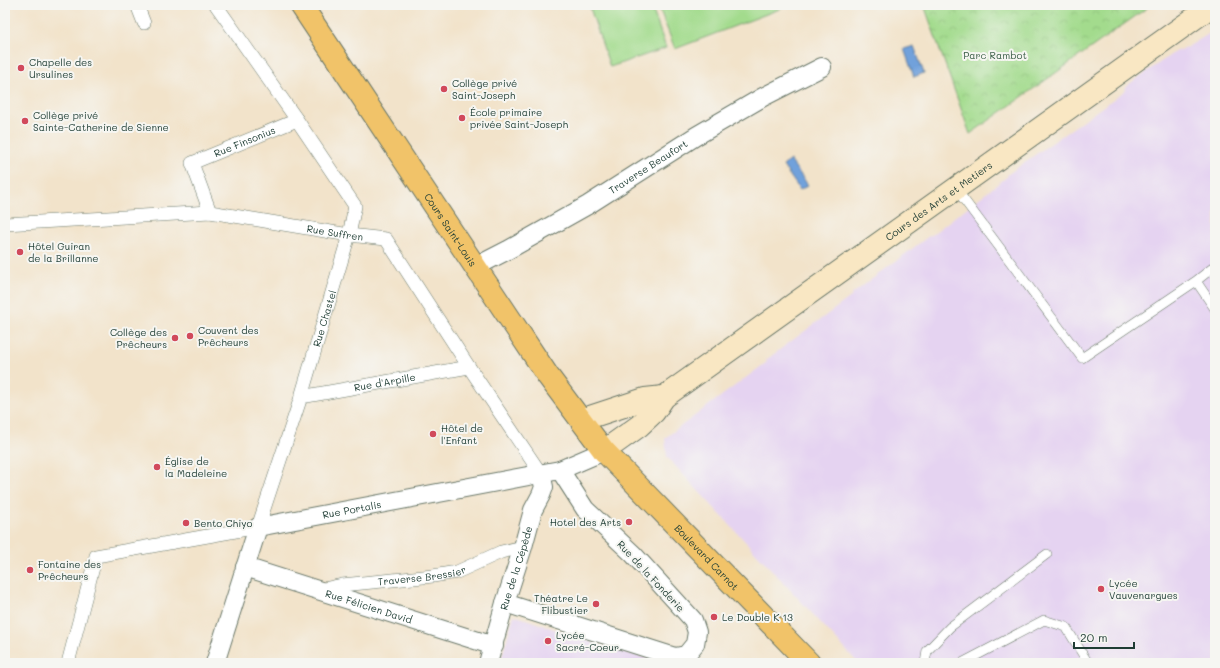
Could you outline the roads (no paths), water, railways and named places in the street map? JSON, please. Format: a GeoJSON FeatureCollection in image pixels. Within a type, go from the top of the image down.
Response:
{"type":"FeatureCollection","features":[{"type":"Feature","properties":{"kind":"main road","name":"Cours Saint-Louis"},"geometry":{"type":"LineString","coordinates":[[302,5],[548,376],[604,451]]}},
{"type":"Feature","properties":{"kind":"main road","name":"Cours des Arts et Metiers"},"geometry":{"type":"LineString","coordinates":[[604,451],[654,412],[664,397],[1212,5]]}},
{"type":"Feature","properties":{"kind":"main road","name":"Cours des Arts et Metiers"},"geometry":{"type":"LineString","coordinates":[[581,420],[645,399],[664,397]]}},
{"type":"Feature","properties":{"kind":"main road","name":"Boulevard Carnot"},"geometry":{"type":"LineString","coordinates":[[604,451],[808,663]]}},
{"type":"Feature","properties":{"kind":"street"},"geometry":{"type":"LineString","coordinates":[[137,5],[144,23]]}},
{"type":"Feature","properties":{"kind":"street","name":"Rue Chastel"},"geometry":{"type":"LineString","coordinates":[[215,663],[301,397],[349,235],[355,206],[297,120],[216,5]]}},
{"type":"Feature","properties":{"kind":"street","name":"Traverse Beaufort"},"geometry":{"type":"LineString","coordinates":[[475,267],[588,205],[696,136],[763,96],[822,67]]}},
{"type":"Feature","properties":{"kind":"street","name":"Rue Finsonius"},"geometry":{"type":"LineString","coordinates":[[210,212],[192,163],[297,120]]}},
{"type":"Feature","properties":{"kind":"street","name":"Rue Suffren"},"geometry":{"type":"LineString","coordinates":[[5,224],[210,212],[349,235],[386,239],[541,474]]}},
{"type":"Feature","properties":{"kind":"street","name":"Rue d'Arpille"},"geometry":{"type":"LineString","coordinates":[[301,397],[469,367]]}},
{"type":"Feature","properties":{"kind":"street","name":"Rue Portalis"},"geometry":{"type":"LineString","coordinates":[[68,663],[96,556],[541,474],[560,470],[604,451]]}},
{"type":"Feature","properties":{"kind":"street","name":"Rue de la Fonderie"},"geometry":{"type":"LineString","coordinates":[[505,603],[675,657],[686,655],[696,644],[697,632],[693,620],[633,554],[585,508],[560,470]]}},
{"type":"Feature","properties":{"kind":"street","name":"Rue de la Cépède"},"geometry":{"type":"LineString","coordinates":[[488,663],[533,510],[544,487],[541,474]]}},
{"type":"Feature","properties":{"kind":"street","name":"Traverse Bressier"},"geometry":{"type":"LineString","coordinates":[[318,590],[342,585],[457,572],[501,552],[523,547]]}},
{"type":"Feature","properties":{"kind":"street","name":"Rue Félicien David"},"geometry":{"type":"LineString","coordinates":[[245,567],[494,646]]}},
{"type":"Feature","properties":{"kind":"lane"},"geometry":{"type":"LineString","coordinates":[[956,189],[1082,358],[1196,281],[1215,266]]}},
{"type":"Feature","properties":{"kind":"lane"},"geometry":{"type":"LineString","coordinates":[[1196,281],[1215,309]]}},
{"type":"Feature","properties":{"kind":"lane"},"geometry":{"type":"LineString","coordinates":[[925,663],[927,651],[950,626],[1048,554]]}},
{"type":"Feature","properties":{"kind":"lane"},"geometry":{"type":"LineString","coordinates":[[962,663],[1044,620],[1066,627],[1088,663]]}},
{"type":"Feature","properties":{"kind":"water"},"geometry":{"type":"Polygon","coordinates":[[[914,46],[924,73],[914,77],[904,49],[914,46]]]}},
{"type":"Feature","properties":{"kind":"water"},"geometry":{"type":"Polygon","coordinates":[[[790,160],[808,185],[800,190],[783,166],[790,160]]]}},
{"type":"Feature","properties":{"kind":"place","name":"Chapelle des Ursulines"},"geometry":{"type":"Point","coordinates":[21,68]}},
{"type":"Feature","properties":{"kind":"place","name":"Collège privé Saint-Joseph"},"geometry":{"type":"Point","coordinates":[444,89]}},
{"type":"Feature","properties":{"kind":"place","name":"École primaire privée Saint-Joseph"},"geometry":{"type":"Point","coordinates":[462,118]}},
{"type":"Feature","properties":{"kind":"place","name":"Collège privé Sainte-Catherine de Sienne"},"geometry":{"type":"Point","coordinates":[25,121]}},
{"type":"Feature","properties":{"kind":"place","name":"Hôtel Guiran de la Brillanne"},"geometry":{"type":"Point","coordinates":[20,252]}},
{"type":"Feature","properties":{"kind":"place","name":"Couvent des Prêcheurs"},"geometry":{"type":"Point","coordinates":[190,336]}},
{"type":"Feature","properties":{"kind":"place","name":"Collège des Prêcheurs"},"geometry":{"type":"Point","coordinates":[175,338]}},
{"type":"Feature","properties":{"kind":"place","name":"Hôtel de l'Enfant"},"geometry":{"type":"Point","coordinates":[433,434]}},
{"type":"Feature","properties":{"kind":"place","name":"Église de la Madeleine"},"geometry":{"type":"Point","coordinates":[157,467]}},
{"type":"Feature","properties":{"kind":"place","name":"Hotel des Arts"},"geometry":{"type":"Point","coordinates":[629,522]}},
{"type":"Feature","properties":{"kind":"place","name":"Bento Chiyo"},"geometry":{"type":"Point","coordinates":[186,523]}},
{"type":"Feature","properties":{"kind":"place","name":"Fontaine des Prêcheurs"},"geometry":{"type":"Point","coordinates":[30,570]}},
{"type":"Feature","properties":{"kind":"place","name":"Lycée Vauvenargues"},"geometry":{"type":"Point","coordinates":[1101,589]}},
{"type":"Feature","properties":{"kind":"place","name":"Théatre Le Flibustier"},"geometry":{"type":"Point","coordinates":[596,604]}},
{"type":"Feature","properties":{"kind":"place","name":"Le Double K 13"},"geometry":{"type":"Point","coordinates":[714,617]}},
{"type":"Feature","properties":{"kind":"place","name":"Lycée Sacré-Coeur"},"geometry":{"type":"Point","coordinates":[548,641]}},
{"type":"Feature","properties":{"kind":"park label","name":"Parc Rambot"},"geometry":{"type":"Point","coordinates":[995,55]}}]}
